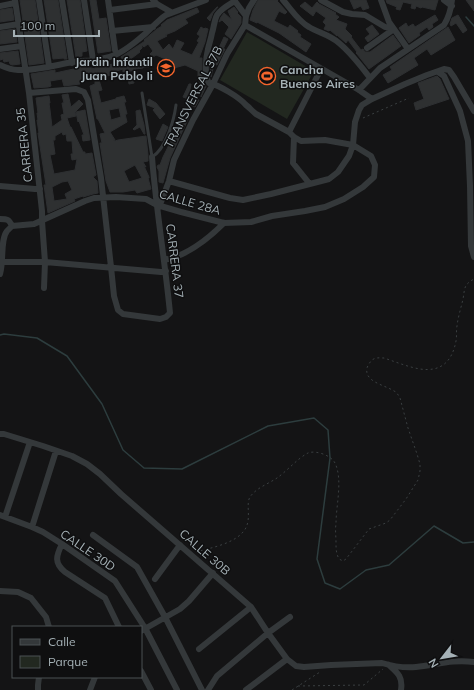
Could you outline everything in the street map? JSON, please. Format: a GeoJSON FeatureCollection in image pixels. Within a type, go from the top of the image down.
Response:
{"type":"FeatureCollection","features":[{"type":"Feature","properties":{"kind":"street"},"geometry":{"type":"LineString","coordinates":[[39,0],[49,66]]}},
{"type":"Feature","properties":{"kind":"street"},"geometry":{"type":"LineString","coordinates":[[62,0],[72,62]]}},
{"type":"Feature","properties":{"kind":"street"},"geometry":{"type":"LineString","coordinates":[[84,0],[93,60]]}},
{"type":"Feature","properties":{"kind":"street"},"geometry":{"type":"LineString","coordinates":[[108,0],[115,52]]}},
{"type":"Feature","properties":{"kind":"street"},"geometry":{"type":"LineString","coordinates":[[0,65],[10,69],[26,70],[72,62],[104,59],[115,52],[123,51],[153,27],[161,18],[171,12],[206,0]]}},
{"type":"Feature","properties":{"kind":"street","name":"TRANSVERSAL 37B"},"geometry":{"type":"LineString","coordinates":[[157,205],[161,202],[169,181],[174,160],[227,54],[245,25],[246,16],[254,0]]}},
{"type":"Feature","properties":{"kind":"street"},"geometry":{"type":"LineString","coordinates":[[292,0],[284,2],[302,22],[340,43],[370,78]]}},
{"type":"Feature","properties":{"kind":"street"},"geometry":{"type":"LineString","coordinates":[[321,0],[343,12],[365,15],[385,27],[393,28]]}},
{"type":"Feature","properties":{"kind":"street"},"geometry":{"type":"LineString","coordinates":[[381,0],[389,22],[408,49]]}},
{"type":"Feature","properties":{"kind":"street"},"geometry":{"type":"LineString","coordinates":[[359,90],[386,64],[444,25],[452,3],[444,0]]}},
{"type":"Feature","properties":{"kind":"street"},"geometry":{"type":"LineString","coordinates":[[246,16],[234,1],[216,16],[206,58],[207,79],[209,83],[232,94],[248,106],[251,111],[289,132],[301,141],[324,140],[353,145]]}},
{"type":"Feature","properties":{"kind":"street"},"geometry":{"type":"LineString","coordinates":[[0,6],[15,2]]}},
{"type":"Feature","properties":{"kind":"street","name":"CARRERA 35"},"geometry":{"type":"LineString","coordinates":[[15,2],[26,70],[40,189],[45,262],[44,288]]}},
{"type":"Feature","properties":{"kind":"street"},"geometry":{"type":"LineString","coordinates":[[110,10],[155,2],[171,12]]}},
{"type":"Feature","properties":{"kind":"street"},"geometry":{"type":"LineString","coordinates":[[0,27],[19,24]]}},
{"type":"Feature","properties":{"kind":"street"},"geometry":{"type":"LineString","coordinates":[[245,25],[372,98]]}},
{"type":"Feature","properties":{"kind":"street"},"geometry":{"type":"LineString","coordinates":[[112,30],[153,27]]}},
{"type":"Feature","properties":{"kind":"street"},"geometry":{"type":"LineString","coordinates":[[367,48],[393,28]]}},
{"type":"Feature","properties":{"kind":"street"},"geometry":{"type":"LineString","coordinates":[[0,49],[22,46]]}},
{"type":"Feature","properties":{"kind":"street"},"geometry":{"type":"LineString","coordinates":[[289,132],[321,69]]}},
{"type":"Feature","properties":{"kind":"street"},"geometry":{"type":"LineString","coordinates":[[169,181],[230,198],[244,200],[329,179],[338,172],[349,156],[353,145],[355,122],[362,105],[372,98],[444,69],[449,70],[454,77],[474,111]]}},
{"type":"Feature","properties":{"kind":"street"},"geometry":{"type":"LineString","coordinates":[[438,72],[444,76],[460,111],[468,141],[471,246],[474,257]]}},
{"type":"Feature","properties":{"kind":"street"},"geometry":{"type":"LineString","coordinates":[[29,93],[76,88],[84,92],[88,100],[101,178],[111,268]]}},
{"type":"Feature","properties":{"kind":"street"},"geometry":{"type":"LineString","coordinates":[[294,137],[293,163],[309,183]]}},
{"type":"Feature","properties":{"kind":"street","name":"CALLE 28A"},"geometry":{"type":"LineString","coordinates":[[12,226],[34,224],[94,198],[116,197],[146,199],[157,205],[224,223],[251,222],[272,216],[325,207],[344,199],[363,187],[374,177],[375,165],[371,156],[353,145]]}},
{"type":"Feature","properties":{"kind":"street","name":"CARRERA 37"},"geometry":{"type":"LineString","coordinates":[[111,268],[114,296],[118,310],[123,314],[160,319],[166,317],[170,313],[152,157]]}},
{"type":"Feature","properties":{"kind":"street"},"geometry":{"type":"LineString","coordinates":[[0,186],[40,189]]}},
{"type":"Feature","properties":{"kind":"street"},"geometry":{"type":"LineString","coordinates":[[0,219],[10,221],[12,226],[6,231],[0,274]]}},
{"type":"Feature","properties":{"kind":"street"},"geometry":{"type":"LineString","coordinates":[[164,260],[180,256],[200,244],[224,223]]}},
{"type":"Feature","properties":{"kind":"street"},"geometry":{"type":"LineString","coordinates":[[1,262],[45,262],[161,272],[166,271]]}},
{"type":"Feature","properties":{"kind":"street","name":"CALLE 30B"},"geometry":{"type":"LineString","coordinates":[[0,434],[43,446],[72,456],[88,464],[251,607],[287,660]]}},
{"type":"Feature","properties":{"kind":"street"},"geometry":{"type":"LineString","coordinates":[[2,516],[30,442]]}},
{"type":"Feature","properties":{"kind":"street"},"geometry":{"type":"LineString","coordinates":[[32,527],[56,451]]}},
{"type":"Feature","properties":{"kind":"street","name":"CALLE 30D"},"geometry":{"type":"LineString","coordinates":[[2,516],[43,532],[116,581],[141,626]]}},
{"type":"Feature","properties":{"kind":"street"},"geometry":{"type":"LineString","coordinates":[[93,535],[137,567],[165,617],[202,690]]}},
{"type":"Feature","properties":{"kind":"street"},"geometry":{"type":"LineString","coordinates":[[62,544],[58,552],[58,564],[61,568],[105,598],[119,626]]}},
{"type":"Feature","properties":{"kind":"street"},"geometry":{"type":"LineString","coordinates":[[155,579],[180,545]]}},
{"type":"Feature","properties":{"kind":"street"},"geometry":{"type":"LineString","coordinates":[[143,629],[180,609],[189,601],[213,573]]}},
{"type":"Feature","properties":{"kind":"street"},"geometry":{"type":"LineString","coordinates":[[0,590],[18,592],[31,598],[46,617],[49,626]]}},
{"type":"Feature","properties":{"kind":"street"},"geometry":{"type":"LineString","coordinates":[[199,649],[251,607]]}},
{"type":"Feature","properties":{"kind":"street"},"geometry":{"type":"LineString","coordinates":[[208,690],[217,676],[268,633],[290,617]]}},
{"type":"Feature","properties":{"kind":"street","name":"CALLE 30D"},"geometry":{"type":"LineString","coordinates":[[143,629],[178,690]]}},
{"type":"Feature","properties":{"kind":"street"},"geometry":{"type":"LineString","coordinates":[[246,690],[287,660],[296,666],[304,667],[382,663],[415,667],[450,661],[474,662]]}},
{"type":"Feature","properties":{"kind":"street"},"geometry":{"type":"LineString","coordinates":[[389,665],[401,679],[401,690]]}},
{"type":"Feature","properties":{"kind":"street"},"geometry":{"type":"LineString","coordinates":[[142,673],[151,690]]}},
{"type":"Feature","properties":{"kind":"street"},"geometry":{"type":"LineString","coordinates":[[38,690],[39,678]]}},
{"type":"Feature","properties":{"kind":"street"},"geometry":{"type":"LineString","coordinates":[[90,690],[95,678]]}},
{"type":"Feature","properties":{"kind":"lane","name":"CARRERA 37"},"geometry":{"type":"LineString","coordinates":[[142,93],[152,157]]}},
{"type":"Feature","properties":{"kind":"lane"},"geometry":{"type":"LineString","coordinates":[[152,157],[162,147],[174,118],[176,105]]}},
{"type":"Feature","properties":{"kind":"path"},"geometry":{"type":"LineString","coordinates":[[355,122],[409,98]]}},
{"type":"Feature","properties":{"kind":"path"},"geometry":{"type":"LineString","coordinates":[[189,554],[220,545],[244,532],[248,523],[248,500],[254,492],[277,478],[309,453],[320,453],[330,458],[334,462],[338,474],[336,554],[339,559],[343,561],[346,559],[370,529],[390,520],[418,480],[420,464],[400,398],[393,390],[372,380],[368,376],[368,367],[371,361],[375,358],[384,358],[425,369],[436,368],[446,363],[451,357],[456,340],[456,328],[464,289],[467,284],[474,280]]}},
{"type":"Feature","properties":{"kind":"path"},"geometry":{"type":"LineString","coordinates":[[292,690],[331,665]]}},
{"type":"Feature","properties":{"kind":"path"},"geometry":{"type":"LineString","coordinates":[[298,686],[364,684],[389,665]]}},
{"type":"Feature","properties":{"kind":"green space","name":"Cancha Buenos Aires"},"geometry":{"type":"Polygon","coordinates":[[[247,32],[314,71],[287,119],[220,80],[247,32]]]}},
{"type":"Feature","properties":{"kind":"building"},"geometry":{"type":"Polygon","coordinates":[[[20,0],[35,0],[44,63],[29,65],[20,0]]]}},
{"type":"Feature","properties":{"kind":"building"},"geometry":{"type":"Polygon","coordinates":[[[44,0],[58,0],[67,59],[53,59],[44,0]]]}},
{"type":"Feature","properties":{"kind":"building"},"geometry":{"type":"Polygon","coordinates":[[[67,0],[80,0],[87,51],[82,52],[82,56],[76,57],[67,0]]]}},
{"type":"Feature","properties":{"kind":"building"},"geometry":{"type":"Polygon","coordinates":[[[90,0],[96,0],[99,19],[106,18],[111,51],[98,53],[90,0]]]}},
{"type":"Feature","properties":{"kind":"building"},"geometry":{"type":"Polygon","coordinates":[[[258,0],[278,0],[277,1],[287,12],[285,14],[279,11],[274,21],[288,28],[290,25],[298,31],[297,32],[301,35],[300,37],[311,44],[306,52],[279,33],[250,20],[258,0]]]}},
{"type":"Feature","properties":{"kind":"building"},"geometry":{"type":"Polygon","coordinates":[[[350,0],[366,0],[369,8],[363,10],[361,6],[354,9],[350,0]]]}},
{"type":"Feature","properties":{"kind":"building"},"geometry":{"type":"Polygon","coordinates":[[[386,0],[438,0],[435,10],[416,6],[415,9],[411,8],[412,4],[403,2],[400,10],[396,9],[397,7],[387,3],[386,0]]]}},
{"type":"Feature","properties":{"kind":"building"},"geometry":{"type":"Polygon","coordinates":[[[466,0],[474,0],[474,11],[466,0]]]}},
{"type":"Feature","properties":{"kind":"building"},"geometry":{"type":"Polygon","coordinates":[[[305,2],[312,8],[317,2],[336,13],[335,14],[339,17],[336,20],[347,24],[345,29],[352,36],[351,37],[361,50],[363,49],[365,52],[370,52],[393,35],[401,46],[369,69],[348,40],[346,43],[330,30],[324,29],[326,25],[323,22],[326,18],[316,11],[313,16],[300,6],[305,2]]]}},
{"type":"Feature","properties":{"kind":"building"},"geometry":{"type":"Polygon","coordinates":[[[218,7],[213,13],[210,21],[207,18],[218,7]]]}},
{"type":"Feature","properties":{"kind":"building"},"geometry":{"type":"Polygon","coordinates":[[[234,7],[241,17],[241,23],[231,39],[225,34],[229,27],[222,20],[219,22],[224,13],[232,20],[228,11],[234,7]]]}},
{"type":"Feature","properties":{"kind":"building"},"geometry":{"type":"Polygon","coordinates":[[[12,8],[14,20],[0,22],[0,10],[12,8]]]}},
{"type":"Feature","properties":{"kind":"building"},"geometry":{"type":"Polygon","coordinates":[[[197,8],[199,12],[185,19],[188,23],[157,41],[163,50],[169,44],[173,49],[177,40],[184,43],[180,50],[192,55],[199,42],[197,41],[200,36],[197,34],[201,27],[208,29],[199,58],[202,58],[202,76],[203,82],[206,86],[201,97],[202,82],[199,82],[200,78],[198,78],[198,71],[185,65],[174,68],[174,71],[168,71],[168,60],[156,55],[153,57],[150,54],[153,51],[148,44],[144,47],[142,45],[142,48],[139,51],[140,52],[128,61],[149,61],[149,67],[123,72],[123,69],[110,73],[111,75],[103,77],[103,80],[99,80],[102,90],[98,91],[101,103],[124,96],[126,102],[124,102],[127,122],[110,132],[115,140],[113,140],[115,141],[146,136],[148,155],[148,161],[143,162],[149,177],[151,189],[137,193],[135,190],[110,192],[106,181],[100,143],[102,143],[100,134],[105,133],[97,119],[90,86],[95,84],[95,76],[87,75],[86,80],[79,81],[80,84],[64,86],[62,79],[50,81],[51,86],[48,87],[34,88],[31,74],[55,70],[55,73],[83,66],[95,69],[95,67],[121,62],[123,61],[121,57],[145,41],[144,40],[162,26],[161,25],[167,20],[197,8]],[[119,108],[109,110],[111,120],[121,117],[119,108]],[[135,165],[124,171],[129,182],[142,178],[135,165]]]}},
{"type":"Feature","properties":{"kind":"building"},"geometry":{"type":"Polygon","coordinates":[[[435,15],[438,20],[432,24],[433,27],[429,30],[427,27],[419,33],[420,35],[409,43],[399,28],[406,23],[408,27],[413,24],[415,27],[435,15]]]}},
{"type":"Feature","properties":{"kind":"building"},"geometry":{"type":"Polygon","coordinates":[[[458,15],[467,30],[463,33],[456,23],[451,26],[450,24],[452,18],[458,15]]]}},
{"type":"Feature","properties":{"kind":"building"},"geometry":{"type":"Polygon","coordinates":[[[372,25],[379,34],[368,42],[365,38],[370,34],[366,29],[372,25]]]}},
{"type":"Feature","properties":{"kind":"building"},"geometry":{"type":"Polygon","coordinates":[[[448,27],[455,40],[431,55],[427,49],[414,58],[418,65],[388,83],[383,75],[392,70],[390,67],[448,27]]]}},
{"type":"Feature","properties":{"kind":"building"},"geometry":{"type":"Polygon","coordinates":[[[15,29],[17,42],[0,44],[0,31],[15,29]]]}},
{"type":"Feature","properties":{"kind":"building"},"geometry":{"type":"Polygon","coordinates":[[[224,37],[228,39],[223,49],[225,49],[217,65],[214,64],[211,77],[210,66],[212,54],[215,47],[219,48],[224,37]]]}},
{"type":"Feature","properties":{"kind":"building"},"geometry":{"type":"Polygon","coordinates":[[[18,51],[20,64],[12,65],[9,61],[4,62],[3,59],[0,60],[0,53],[18,51]]]}},
{"type":"Feature","properties":{"kind":"building"},"geometry":{"type":"Polygon","coordinates":[[[132,75],[134,83],[129,84],[128,78],[132,75]]]}},
{"type":"Feature","properties":{"kind":"building"},"geometry":{"type":"Polygon","coordinates":[[[437,76],[440,79],[449,99],[416,110],[414,103],[424,99],[418,83],[437,76]]]}},
{"type":"Feature","properties":{"kind":"building"},"geometry":{"type":"Polygon","coordinates":[[[189,84],[191,84],[189,95],[199,100],[195,107],[187,103],[188,99],[183,97],[189,84]]]}},
{"type":"Feature","properties":{"kind":"building"},"geometry":{"type":"Polygon","coordinates":[[[68,94],[71,107],[79,100],[83,104],[75,112],[76,116],[67,118],[83,152],[85,152],[85,154],[92,153],[96,175],[93,177],[97,181],[98,193],[74,199],[75,201],[48,213],[44,185],[46,185],[38,133],[36,98],[49,96],[52,127],[62,120],[61,115],[64,114],[62,95],[68,94]],[[62,132],[55,136],[55,140],[53,140],[55,154],[50,155],[54,174],[75,170],[77,159],[72,160],[72,141],[67,141],[66,134],[63,135],[62,132]],[[68,181],[52,187],[54,201],[67,199],[65,194],[72,190],[68,181]]]}},
{"type":"Feature","properties":{"kind":"building"},"geometry":{"type":"Polygon","coordinates":[[[149,99],[156,103],[165,114],[160,119],[153,110],[155,108],[147,105],[149,99]]]}},
{"type":"Feature","properties":{"kind":"building"},"geometry":{"type":"Polygon","coordinates":[[[85,110],[90,140],[83,141],[82,135],[84,135],[79,121],[78,122],[76,112],[85,110]]]}},
{"type":"Feature","properties":{"kind":"building"},"geometry":{"type":"Polygon","coordinates":[[[140,110],[145,134],[140,127],[134,130],[133,129],[137,125],[136,111],[140,110]]]}},
{"type":"Feature","properties":{"kind":"building"},"geometry":{"type":"Polygon","coordinates":[[[184,115],[189,117],[170,158],[163,183],[159,182],[159,171],[157,167],[160,165],[184,115]]]}},
{"type":"Feature","properties":{"kind":"building"},"geometry":{"type":"Polygon","coordinates":[[[163,124],[168,127],[162,141],[156,139],[163,124]]]}},
{"type":"Feature","properties":{"kind":"waterway"},"geometry":{"type":"LineString","coordinates":[[466,17],[474,26]]}},
{"type":"Feature","properties":{"kind":"waterway"},"geometry":{"type":"LineString","coordinates":[[0,335],[4,334],[37,338],[67,356],[102,404],[123,450],[144,468],[182,469],[268,426],[314,418],[328,430],[330,458],[317,559],[325,583],[340,589],[366,570],[389,565],[434,526],[463,543],[474,542]]}},
{"type":"Feature","properties":{"kind":"place","name":"Jardin Infantil Juan Pablo Ii"},"geometry":{"type":"Point","coordinates":[166,68]}},
{"type":"Feature","properties":{"kind":"place","name":"Cancha Buenos Aires"},"geometry":{"type":"Point","coordinates":[267,76]}}]}
